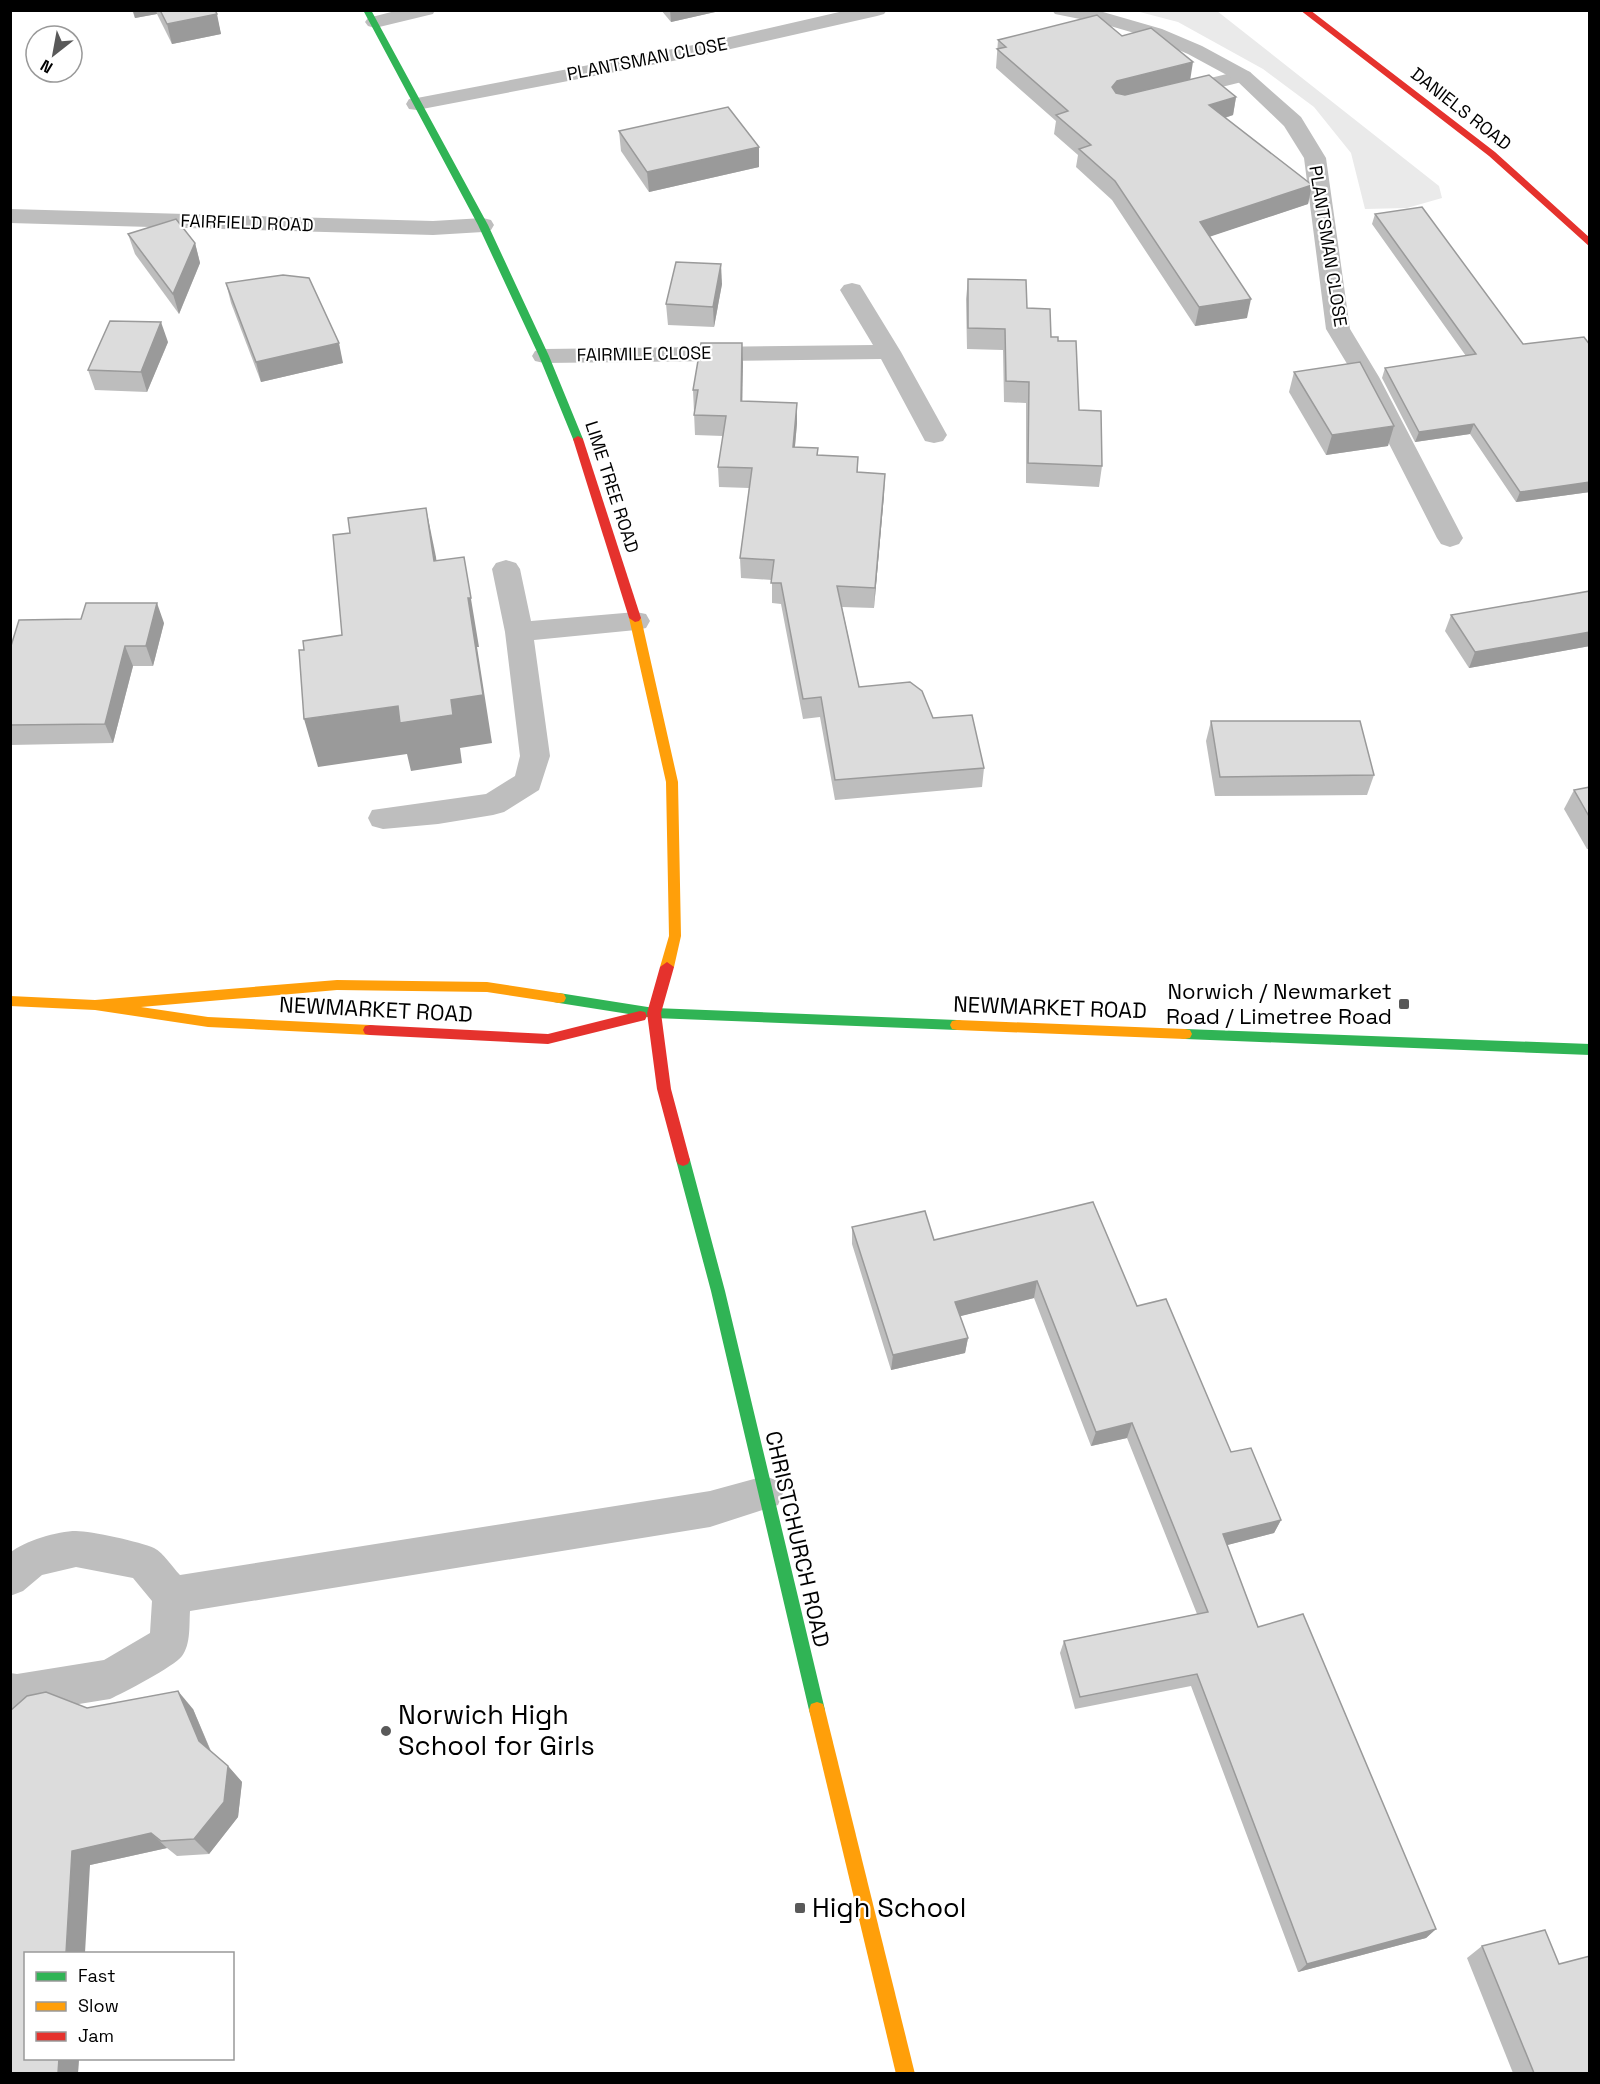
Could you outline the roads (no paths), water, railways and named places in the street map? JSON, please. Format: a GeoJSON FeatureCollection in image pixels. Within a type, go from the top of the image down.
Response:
{"type":"FeatureCollection","features":[{"type":"Feature","properties":{"kind":"main road","name":"DANIELS ROAD"},"geometry":{"type":"LineString","coordinates":[[1304,10],[1492,154],[1590,244]]}},
{"type":"Feature","properties":{"kind":"main road","name":"LIME TREE ROAD"},"geometry":{"type":"LineString","coordinates":[[371,16],[483,225],[543,356],[574,427],[636,621],[672,782],[675,936],[654,1013]]}},
{"type":"Feature","properties":{"kind":"main road","name":"NEWMARKET ROAD"},"geometry":{"type":"LineString","coordinates":[[94,1005],[349,985],[488,987],[654,1013],[1590,1050]]}},
{"type":"Feature","properties":{"kind":"main road","name":"NEWMARKET ROAD"},"geometry":{"type":"LineString","coordinates":[[10,1001],[94,1005],[208,1022],[548,1039],[654,1013]]}},
{"type":"Feature","properties":{"kind":"main road","name":"CHRISTCHURCH ROAD"},"geometry":{"type":"LineString","coordinates":[[654,1013],[664,1089],[718,1291],[906,2073]]}},
{"type":"Feature","properties":{"kind":"street","name":"PLANTSMAN CLOSE"},"geometry":{"type":"LineString","coordinates":[[417,104],[704,49],[877,10]]}},
{"type":"Feature","properties":{"kind":"street","name":"PLANTSMAN CLOSE"},"geometry":{"type":"LineString","coordinates":[[1062,10],[1103,18],[1155,33],[1243,76],[1268,97],[1293,123],[1315,158],[1338,329],[1367,377],[1450,537]]}},
{"type":"Feature","properties":{"kind":"street","name":"FAIRFIELD ROAD"},"geometry":{"type":"LineString","coordinates":[[10,216],[433,228],[483,225]]}},
{"type":"Feature","properties":{"kind":"street"},"geometry":{"type":"LineString","coordinates":[[852,290],[934,435]]}},
{"type":"Feature","properties":{"kind":"street","name":"FAIRMILE CLOSE"},"geometry":{"type":"LineString","coordinates":[[543,356],[889,352]]}},
{"type":"Feature","properties":{"kind":"street"},"geometry":{"type":"LineString","coordinates":[[383,818],[438,813],[493,804],[528,782],[534,756],[519,632],[506,570]]}},
{"type":"Feature","properties":{"kind":"street"},"geometry":{"type":"LineString","coordinates":[[519,632],[636,621]]}},
{"type":"Feature","properties":{"kind":"lane"},"geometry":{"type":"LineString","coordinates":[[371,16],[426,10]]}},
{"type":"Feature","properties":{"kind":"lane"},"geometry":{"type":"LineString","coordinates":[[1155,98],[1243,76]]}},
{"type":"Feature","properties":{"kind":"lane"},"geometry":{"type":"LineString","coordinates":[[172,1595],[710,1509],[765,1493]]}},
{"type":"Feature","properties":{"kind":"lane"},"geometry":{"type":"LineString","coordinates":[[10,1578],[32,1559],[76,1549],[143,1562],[172,1595],[168,1644],[110,1679],[17,1694],[10,1692]]}},
{"type":"Feature","properties":{"kind":"place","name":"Norwich / Newmarket Road / Limetree Road"},"geometry":{"type":"Point","coordinates":[1404,1004]}},
{"type":"Feature","properties":{"kind":"place","name":"Norwich High School for Girls"},"geometry":{"type":"Point","coordinates":[386,1731]}},
{"type":"Feature","properties":{"kind":"place","name":"High School"},"geometry":{"type":"Point","coordinates":[800,1908]}}]}
